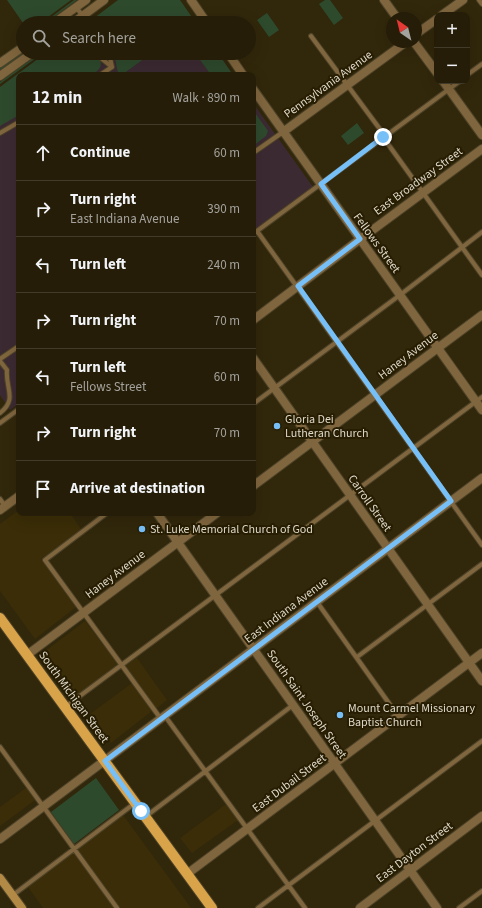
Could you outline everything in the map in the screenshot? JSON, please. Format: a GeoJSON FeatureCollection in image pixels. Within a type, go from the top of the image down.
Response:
{"type":"FeatureCollection","features":[{"type":"Feature","properties":{"kind":"main road","name":"South Michigan Street"},"geometry":{"type":"LineString","coordinates":[[0,618],[212,908]]}},
{"type":"Feature","properties":{"kind":"main road"},"geometry":{"type":"LineString","coordinates":[[0,878],[22,908]]}},
{"type":"Feature","properties":{"kind":"street"},"geometry":{"type":"LineString","coordinates":[[64,16],[86,0]]}},
{"type":"Feature","properties":{"kind":"street"},"geometry":{"type":"LineString","coordinates":[[82,16],[104,0]]}},
{"type":"Feature","properties":{"kind":"street"},"geometry":{"type":"LineString","coordinates":[[191,0],[202,16]]}},
{"type":"Feature","properties":{"kind":"street"},"geometry":{"type":"LineString","coordinates":[[384,0],[393,12]]}},
{"type":"Feature","properties":{"kind":"street"},"geometry":{"type":"LineString","coordinates":[[446,12],[463,0]]}},
{"type":"Feature","properties":{"kind":"street"},"geometry":{"type":"LineString","coordinates":[[422,30],[434,21]]}},
{"type":"Feature","properties":{"kind":"street","name":"Pennsylvania Avenue"},"geometry":{"type":"LineString","coordinates":[[283,132],[398,48]]}},
{"type":"Feature","properties":{"kind":"street"},"geometry":{"type":"LineString","coordinates":[[418,48],[434,69]]}},
{"type":"Feature","properties":{"kind":"street"},"geometry":{"type":"LineString","coordinates":[[0,63],[16,51]]}},
{"type":"Feature","properties":{"kind":"street"},"geometry":{"type":"LineString","coordinates":[[0,76],[22,60]]}},
{"type":"Feature","properties":{"kind":"street"},"geometry":{"type":"LineString","coordinates":[[233,60],[241,72]]}},
{"type":"Feature","properties":{"kind":"street"},"geometry":{"type":"LineString","coordinates":[[445,84],[482,134]]}},
{"type":"Feature","properties":{"kind":"street","name":"Fellows Street"},"geometry":{"type":"LineString","coordinates":[[256,93],[438,348],[479,400],[482,410]]}},
{"type":"Feature","properties":{"kind":"street","name":"East Broadway Street"},"geometry":{"type":"LineString","coordinates":[[256,318],[482,149]]}},
{"type":"Feature","properties":{"kind":"street","name":"Haney Avenue"},"geometry":{"type":"LineString","coordinates":[[256,484],[482,315]]}},
{"type":"Feature","properties":{"kind":"street","name":"Carroll Street"},"geometry":{"type":"LineString","coordinates":[[256,362],[482,681]]}},
{"type":"Feature","properties":{"kind":"street","name":"East Indiana Avenue"},"geometry":{"type":"LineString","coordinates":[[0,839],[482,478]]}},
{"type":"Feature","properties":{"kind":"street"},"geometry":{"type":"LineString","coordinates":[[3,508],[16,498]]}},
{"type":"Feature","properties":{"kind":"street","name":"South Saint Joseph Street"},"geometry":{"type":"LineString","coordinates":[[159,516],[437,908]]}},
{"type":"Feature","properties":{"kind":"street","name":"Haney Avenue"},"geometry":{"type":"LineString","coordinates":[[27,655],[213,516]]}},
{"type":"Feature","properties":{"kind":"street","name":"East Dubail Street"},"geometry":{"type":"LineString","coordinates":[[187,874],[482,653]]}},
{"type":"Feature","properties":{"kind":"street","name":"East Dayton Street"},"geometry":{"type":"LineString","coordinates":[[360,908],[482,816]]}},
{"type":"Feature","properties":{"kind":"lane"},"geometry":{"type":"LineString","coordinates":[[479,0],[482,4]]}},
{"type":"Feature","properties":{"kind":"lane"},"geometry":{"type":"LineString","coordinates":[[76,7],[82,16]]}},
{"type":"Feature","properties":{"kind":"lane"},"geometry":{"type":"LineString","coordinates":[[69,12],[71,16]]}},
{"type":"Feature","properties":{"kind":"lane"},"geometry":{"type":"LineString","coordinates":[[311,36],[384,136],[461,248],[482,275]]}},
{"type":"Feature","properties":{"kind":"lane"},"geometry":{"type":"LineString","coordinates":[[103,60],[112,67]]}},
{"type":"Feature","properties":{"kind":"lane"},"geometry":{"type":"LineString","coordinates":[[110,60],[112,67]]}},
{"type":"Feature","properties":{"kind":"lane"},"geometry":{"type":"LineString","coordinates":[[470,74],[482,64]]}},
{"type":"Feature","properties":{"kind":"lane"},"geometry":{"type":"LineString","coordinates":[[104,72],[112,67]]}},
{"type":"Feature","properties":{"kind":"lane"},"geometry":{"type":"LineString","coordinates":[[456,84],[257,231],[298,286],[482,545]]}},
{"type":"Feature","properties":{"kind":"lane"},"geometry":{"type":"LineString","coordinates":[[0,133],[16,124]]}},
{"type":"Feature","properties":{"kind":"lane"},"geometry":{"type":"LineString","coordinates":[[256,150],[283,132]]}},
{"type":"Feature","properties":{"kind":"lane"},"geometry":{"type":"LineString","coordinates":[[256,402],[482,232]]}},
{"type":"Feature","properties":{"kind":"lane"},"geometry":{"type":"LineString","coordinates":[[0,413],[10,402],[10,391],[6,379],[7,370],[0,360],[16,348]]}},
{"type":"Feature","properties":{"kind":"lane"},"geometry":{"type":"LineString","coordinates":[[65,707],[479,400]]}},
{"type":"Feature","properties":{"kind":"lane"},"geometry":{"type":"LineString","coordinates":[[0,422],[16,411]]}},
{"type":"Feature","properties":{"kind":"lane"},"geometry":{"type":"LineString","coordinates":[[0,499],[3,508]]}},
{"type":"Feature","properties":{"kind":"lane"},"geometry":{"type":"LineString","coordinates":[[103,516],[45,560],[122,665],[206,772],[305,908]]}},
{"type":"Feature","properties":{"kind":"lane"},"geometry":{"type":"LineString","coordinates":[[357,657],[482,564]]}},
{"type":"Feature","properties":{"kind":"lane"},"geometry":{"type":"LineString","coordinates":[[317,602],[398,716]]}},
{"type":"Feature","properties":{"kind":"lane"},"geometry":{"type":"LineString","coordinates":[[145,816],[206,772],[293,705]]}},
{"type":"Feature","properties":{"kind":"lane"},"geometry":{"type":"LineString","coordinates":[[258,908],[482,741]]}},
{"type":"Feature","properties":{"kind":"lane"},"geometry":{"type":"LineString","coordinates":[[0,747],[117,908]]}},
{"type":"Feature","properties":{"kind":"lane"},"geometry":{"type":"LineString","coordinates":[[13,895],[135,803]]}},
{"type":"Feature","properties":{"kind":"lane"},"geometry":{"type":"LineString","coordinates":[[459,908],[482,891]]}},
{"type":"Feature","properties":{"kind":"shaded area"},"geometry":{"type":"Polygon","coordinates":[[[37,60],[223,60],[231,72],[20,72],[37,60]]]}},
{"type":"Feature","properties":{"kind":"shaded area"},"geometry":{"type":"Polygon","coordinates":[[[16,75],[16,405],[10,410],[0,395],[0,87],[16,75]]]}},
{"type":"Feature","properties":{"kind":"shaded area"},"geometry":{"type":"Polygon","coordinates":[[[256,107],[313,187],[256,229],[256,107]]]}},
{"type":"Feature","properties":{"kind":"shaded area"},"geometry":{"type":"Polygon","coordinates":[[[16,512],[16,516],[72,516],[81,529],[41,559],[76,607],[35,639],[0,591],[0,524],[16,512]]]}},
{"type":"Feature","properties":{"kind":"shaded area"},"geometry":{"type":"Polygon","coordinates":[[[85,621],[118,664],[76,696],[44,652],[85,621]]]}},
{"type":"Feature","properties":{"kind":"shaded area"},"geometry":{"type":"Polygon","coordinates":[[[137,658],[167,700],[156,709],[125,666],[137,658]]]}},
{"type":"Feature","properties":{"kind":"shaded area"},"geometry":{"type":"Polygon","coordinates":[[[132,683],[152,711],[111,743],[90,714],[132,683]]]}},
{"type":"Feature","properties":{"kind":"shaded area"},"geometry":{"type":"Polygon","coordinates":[[[26,788],[35,800],[0,826],[0,807],[26,788]]]}},
{"type":"Feature","properties":{"kind":"shaded area"},"geometry":{"type":"Polygon","coordinates":[[[226,804],[238,820],[192,853],[180,838],[226,804]]]}},
{"type":"Feature","properties":{"kind":"shaded area"},"geometry":{"type":"Polygon","coordinates":[[[123,815],[191,908],[120,908],[77,850],[123,815]]]}},
{"type":"Feature","properties":{"kind":"shaded area"},"geometry":{"type":"Polygon","coordinates":[[[73,852],[114,908],[43,908],[28,887],[73,852]]]}},
{"type":"Feature","properties":{"kind":"green space"},"geometry":{"type":"Polygon","coordinates":[[[7,0],[71,0],[49,16],[18,16],[7,0]]]}},
{"type":"Feature","properties":{"kind":"green space"},"geometry":{"type":"Polygon","coordinates":[[[74,0],[77,0],[55,16],[52,16],[74,0]]]}},
{"type":"Feature","properties":{"kind":"green space"},"geometry":{"type":"Polygon","coordinates":[[[118,0],[180,0],[191,16],[97,16],[118,0]]]}},
{"type":"Feature","properties":{"kind":"green space"},"geometry":{"type":"Polygon","coordinates":[[[325,0],[330,0],[343,18],[334,25],[319,4],[325,0]]]}},
{"type":"Feature","properties":{"kind":"green space"},"geometry":{"type":"Polygon","coordinates":[[[267,13],[279,30],[269,37],[257,20],[267,13]]]}},
{"type":"Feature","properties":{"kind":"green space"},"geometry":{"type":"Polygon","coordinates":[[[16,56],[16,60],[0,72],[0,68],[16,56]]]}},
{"type":"Feature","properties":{"kind":"green space"},"geometry":{"type":"Polygon","coordinates":[[[30,60],[33,60],[0,84],[0,82],[30,60]]]}},
{"type":"Feature","properties":{"kind":"green space"},"geometry":{"type":"Polygon","coordinates":[[[37,60],[100,60],[101,63],[100,68],[96,72],[20,72],[37,60]]]}},
{"type":"Feature","properties":{"kind":"green space"},"geometry":{"type":"Polygon","coordinates":[[[115,60],[142,60],[126,72],[118,72],[115,60]]]}},
{"type":"Feature","properties":{"kind":"green space"},"geometry":{"type":"Polygon","coordinates":[[[200,60],[223,60],[231,72],[209,72],[200,60]]]}},
{"type":"Feature","properties":{"kind":"green space"},"geometry":{"type":"Polygon","coordinates":[[[16,75],[16,117],[0,126],[0,87],[16,75]]]}},
{"type":"Feature","properties":{"kind":"green space"},"geometry":{"type":"Polygon","coordinates":[[[256,114],[268,131],[266,136],[256,144],[256,114]]]}},
{"type":"Feature","properties":{"kind":"green space"},"geometry":{"type":"Polygon","coordinates":[[[357,123],[364,133],[348,145],[341,136],[357,123]]]}},
{"type":"Feature","properties":{"kind":"green space"},"geometry":{"type":"Polygon","coordinates":[[[96,778],[119,810],[74,844],[51,812],[96,778]]]}},
{"type":"Feature","properties":{"kind":"place","name":"Gloria Dei Lutheran Church"},"geometry":{"type":"Point","coordinates":[277,426]}},
{"type":"Feature","properties":{"kind":"place","name":"St. Luke Memorial Church of God"},"geometry":{"type":"Point","coordinates":[142,529]}},
{"type":"Feature","properties":{"kind":"place","name":"Mount Carmel Missionary Baptist Church"},"geometry":{"type":"Point","coordinates":[340,715]}},
{"type":"Feature","properties":{"kind":"route"},"geometry":{"type":"LineString","coordinates":[[141,811],[105,761],[451,501],[298,286],[360,239],[321,184],[383,137]]}}]}
